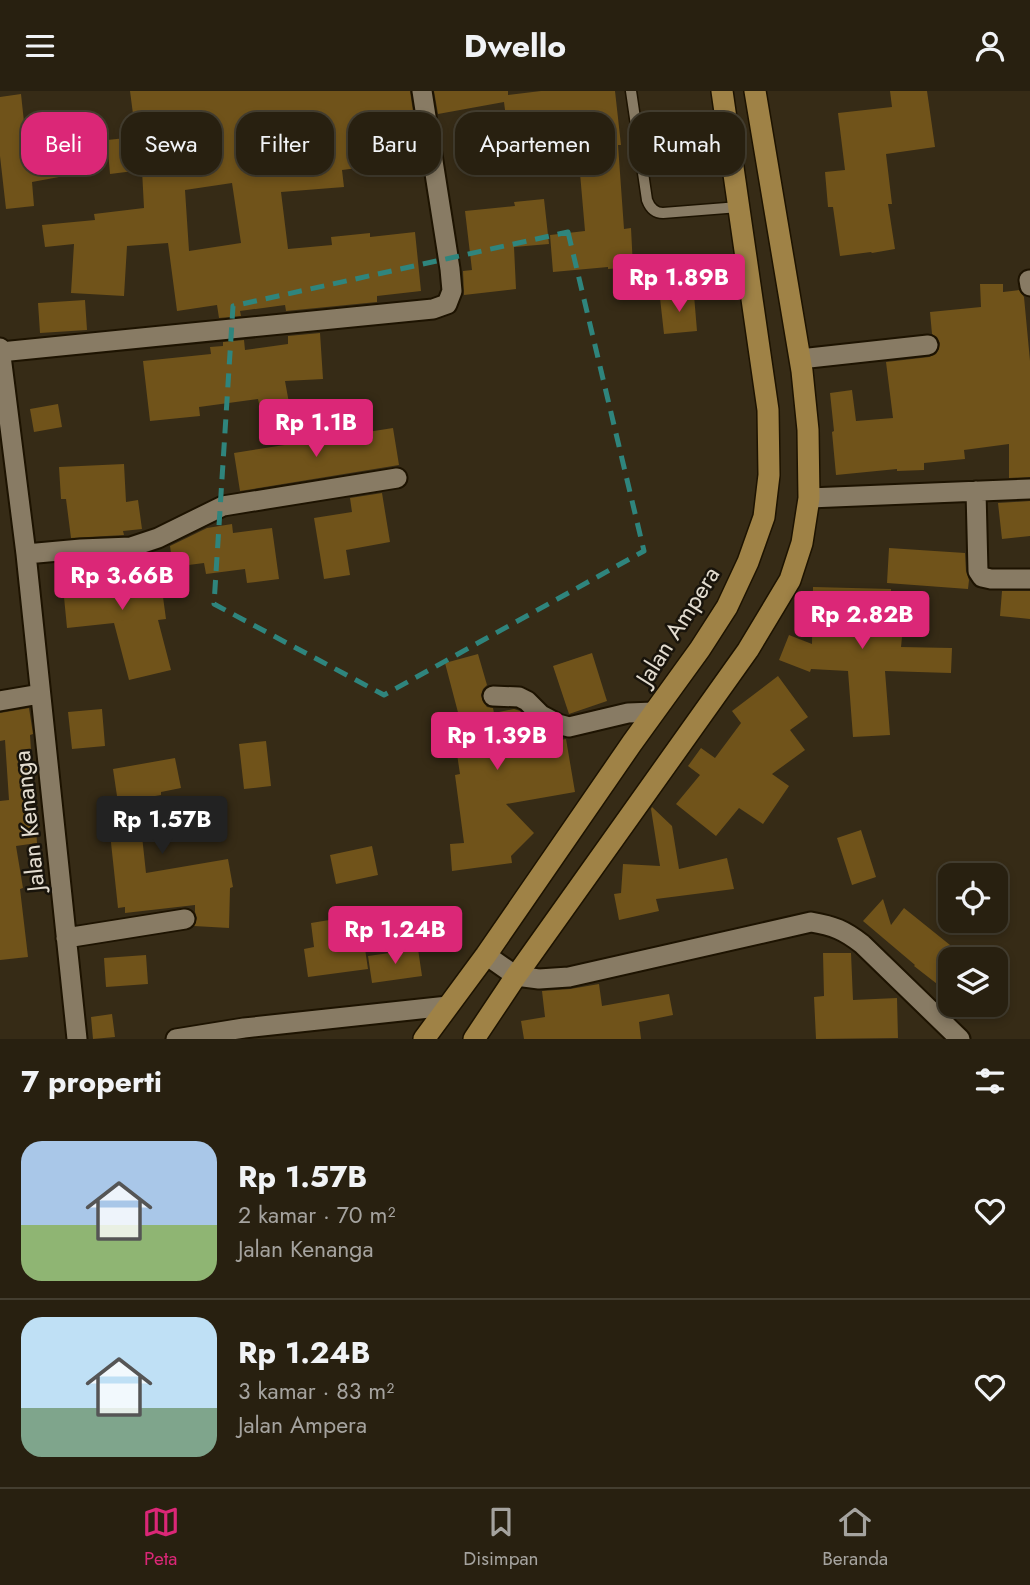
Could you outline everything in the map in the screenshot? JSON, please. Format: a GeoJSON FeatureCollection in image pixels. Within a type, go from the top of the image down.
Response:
{"type":"FeatureCollection","features":[{"type":"Feature","properties":{"kind":"main road","name":"Jalan Ampera"},"geometry":{"type":"LineString","coordinates":[[424,1039],[700,649],[727,607],[748,562],[764,517],[769,475],[768,410],[722,91]]}},
{"type":"Feature","properties":{"kind":"main road"},"geometry":{"type":"LineString","coordinates":[[474,1039],[748,650],[790,580],[802,543],[809,498],[808,431],[800,359],[755,91]]}},
{"type":"Feature","properties":{"kind":"street"},"geometry":{"type":"LineString","coordinates":[[0,350],[433,309],[447,304],[452,291],[450,269],[422,91]]}},
{"type":"Feature","properties":{"kind":"street"},"geometry":{"type":"LineString","coordinates":[[1030,280],[1030,286]]}},
{"type":"Feature","properties":{"kind":"street"},"geometry":{"type":"LineString","coordinates":[[800,359],[928,345]]}},
{"type":"Feature","properties":{"kind":"street","name":"Jalan Kenanga"},"geometry":{"type":"LineString","coordinates":[[0,350],[26,554],[77,1039]]}},
{"type":"Feature","properties":{"kind":"street"},"geometry":{"type":"LineString","coordinates":[[26,554],[131,547],[158,538],[223,506],[397,478]]}},
{"type":"Feature","properties":{"kind":"street"},"geometry":{"type":"LineString","coordinates":[[809,498],[1030,489]]}},
{"type":"Feature","properties":{"kind":"street"},"geometry":{"type":"LineString","coordinates":[[976,491],[978,571],[982,577],[991,579],[1030,579]]}},
{"type":"Feature","properties":{"kind":"street"},"geometry":{"type":"LineString","coordinates":[[0,701],[40,694]]}},
{"type":"Feature","properties":{"kind":"street"},"geometry":{"type":"LineString","coordinates":[[493,696],[519,697],[541,715],[569,727],[628,713],[654,712]]}},
{"type":"Feature","properties":{"kind":"street"},"geometry":{"type":"LineString","coordinates":[[66,938],[185,919]]}},
{"type":"Feature","properties":{"kind":"street"},"geometry":{"type":"LineString","coordinates":[[486,955],[516,977],[569,977],[811,922],[833,926],[848,933],[960,1039]]}},
{"type":"Feature","properties":{"kind":"street"},"geometry":{"type":"LineString","coordinates":[[176,1039],[244,1028],[448,1006]]}},
{"type":"Feature","properties":{"kind":"lane"},"geometry":{"type":"LineString","coordinates":[[631,91],[648,200],[652,209],[663,213],[739,207]]}},
{"type":"Feature","properties":{"kind":"highlighted area"},"geometry":{"type":"Polygon","coordinates":[[[568,232],[644,551],[384,695],[214,604],[233,306],[568,232]]]}},
{"type":"Feature","properties":{"kind":"building"},"geometry":{"type":"Polygon","coordinates":[[[130,91],[410,91],[413,112],[348,112],[348,169],[342,170],[344,187],[281,192],[288,249],[332,245],[331,237],[370,233],[370,237],[415,232],[421,291],[377,296],[377,302],[286,311],[285,305],[240,311],[241,316],[219,318],[217,305],[177,311],[168,243],[127,246],[124,296],[71,293],[74,244],[45,247],[42,225],[95,220],[94,214],[144,208],[142,175],[222,175],[222,112],[133,112],[130,91]],[[232,183],[185,190],[189,251],[241,243],[232,183]]]}},
{"type":"Feature","properties":{"kind":"building"},"geometry":{"type":"Polygon","coordinates":[[[434,91],[508,91],[508,95],[541,91],[615,91],[621,145],[618,145],[624,229],[631,228],[633,267],[553,272],[550,235],[585,231],[580,175],[615,175],[615,112],[505,112],[504,102],[438,112],[434,91]]]}},
{"type":"Feature","properties":{"kind":"building"},"geometry":{"type":"Polygon","coordinates":[[[890,91],[927,91],[935,147],[886,154],[892,204],[888,204],[895,249],[840,256],[833,207],[828,207],[825,172],[845,170],[838,113],[892,107],[890,91]]]}},
{"type":"Feature","properties":{"kind":"building"},"geometry":{"type":"Polygon","coordinates":[[[21,94],[21,175],[59,175],[32,182],[34,206],[6,209],[0,156],[0,97],[21,94]]]}},
{"type":"Feature","properties":{"kind":"building"},"geometry":{"type":"Polygon","coordinates":[[[121,139],[121,173],[110,174],[107,140],[121,139]]]}},
{"type":"Feature","properties":{"kind":"building"},"geometry":{"type":"Polygon","coordinates":[[[544,199],[549,244],[514,247],[516,289],[464,295],[463,271],[472,270],[465,211],[515,206],[514,202],[544,199]]]}},
{"type":"Feature","properties":{"kind":"building"},"geometry":{"type":"Polygon","coordinates":[[[980,284],[1003,284],[1003,292],[1019,290],[1024,297],[1030,361],[1030,477],[1009,478],[1009,444],[964,450],[965,459],[924,463],[924,470],[897,469],[836,475],[830,393],[852,390],[856,421],[893,418],[886,362],[936,354],[940,343],[932,334],[930,312],[981,307],[980,284]]]}},
{"type":"Feature","properties":{"kind":"building"},"geometry":{"type":"Polygon","coordinates":[[[694,295],[697,331],[664,334],[660,298],[694,295]]]}},
{"type":"Feature","properties":{"kind":"building"},"geometry":{"type":"Polygon","coordinates":[[[85,300],[87,330],[40,333],[38,303],[85,300]]]}},
{"type":"Feature","properties":{"kind":"building"},"geometry":{"type":"Polygon","coordinates":[[[320,333],[323,379],[285,381],[289,403],[260,408],[258,399],[199,407],[200,416],[150,421],[143,361],[211,354],[210,347],[223,346],[223,342],[244,340],[245,350],[288,344],[288,336],[320,333]]]}},
{"type":"Feature","properties":{"kind":"building"},"geometry":{"type":"Polygon","coordinates":[[[58,404],[62,427],[34,432],[30,409],[58,404]]]}},
{"type":"Feature","properties":{"kind":"building"},"geometry":{"type":"Polygon","coordinates":[[[393,428],[399,465],[240,491],[234,453],[393,428]]]}},
{"type":"Feature","properties":{"kind":"building"},"geometry":{"type":"Polygon","coordinates":[[[124,464],[126,502],[138,500],[142,529],[123,531],[124,535],[71,538],[66,499],[61,499],[59,467],[124,464]]]}},
{"type":"Feature","properties":{"kind":"building"},"geometry":{"type":"Polygon","coordinates":[[[382,493],[390,542],[346,550],[350,575],[324,579],[314,518],[352,512],[350,498],[382,493]]]}},
{"type":"Feature","properties":{"kind":"building"},"geometry":{"type":"Polygon","coordinates":[[[1030,501],[1030,536],[1002,539],[998,503],[1030,501]]]}},
{"type":"Feature","properties":{"kind":"building"},"geometry":{"type":"Polygon","coordinates":[[[232,524],[233,533],[272,528],[279,579],[247,583],[245,569],[206,574],[204,563],[173,567],[170,546],[207,528],[232,524]]]}},
{"type":"Feature","properties":{"kind":"building"},"geometry":{"type":"Polygon","coordinates":[[[889,548],[965,553],[968,589],[887,583],[889,548]]]}},
{"type":"Feature","properties":{"kind":"building"},"geometry":{"type":"Polygon","coordinates":[[[127,559],[130,579],[160,575],[166,619],[158,620],[171,670],[129,680],[114,623],[67,628],[64,597],[78,596],[73,562],[127,559]]]}},
{"type":"Feature","properties":{"kind":"building"},"geometry":{"type":"Polygon","coordinates":[[[813,587],[891,589],[891,626],[903,627],[901,647],[952,648],[951,673],[885,671],[890,735],[853,737],[848,671],[811,669],[810,672],[779,660],[789,635],[812,644],[813,587]]]}},
{"type":"Feature","properties":{"kind":"building"},"geometry":{"type":"Polygon","coordinates":[[[1002,591],[1030,591],[1030,619],[1000,616],[1002,591]]]}},
{"type":"Feature","properties":{"kind":"building"},"geometry":{"type":"Polygon","coordinates":[[[592,653],[607,701],[569,714],[553,666],[592,653]]]}},
{"type":"Feature","properties":{"kind":"building"},"geometry":{"type":"Polygon","coordinates":[[[478,654],[487,685],[481,695],[483,702],[487,707],[493,708],[494,713],[514,709],[520,711],[527,718],[532,745],[566,739],[575,792],[506,804],[534,833],[511,856],[512,863],[452,871],[450,844],[464,843],[455,775],[460,774],[452,721],[460,720],[445,663],[478,654]]]}},
{"type":"Feature","properties":{"kind":"building"},"geometry":{"type":"Polygon","coordinates":[[[778,676],[808,717],[790,730],[805,750],[772,774],[789,786],[763,824],[739,808],[716,836],[676,804],[700,775],[688,766],[701,748],[715,758],[741,723],[732,711],[778,676]]]}},
{"type":"Feature","properties":{"kind":"building"},"geometry":{"type":"Polygon","coordinates":[[[29,708],[33,734],[30,735],[37,843],[16,846],[23,888],[20,889],[28,957],[0,960],[0,801],[9,800],[5,740],[0,741],[0,713],[29,708]]]}},
{"type":"Feature","properties":{"kind":"building"},"geometry":{"type":"Polygon","coordinates":[[[102,709],[105,746],[72,749],[68,712],[102,709]]]}},
{"type":"Feature","properties":{"kind":"building"},"geometry":{"type":"Polygon","coordinates":[[[266,741],[271,786],[244,789],[239,744],[266,741]]]}},
{"type":"Feature","properties":{"kind":"building"},"geometry":{"type":"Polygon","coordinates":[[[175,758],[181,788],[138,799],[146,873],[228,859],[233,887],[230,888],[229,928],[194,926],[197,918],[195,905],[125,913],[125,907],[118,908],[109,824],[121,823],[113,769],[175,758]]]}},
{"type":"Feature","properties":{"kind":"building"},"geometry":{"type":"Polygon","coordinates":[[[652,807],[672,826],[679,869],[727,858],[734,889],[656,899],[659,911],[619,920],[614,894],[621,893],[623,864],[660,866],[652,807]]]}},
{"type":"Feature","properties":{"kind":"building"},"geometry":{"type":"Polygon","coordinates":[[[861,830],[876,877],[852,885],[837,838],[861,830]]]}},
{"type":"Feature","properties":{"kind":"building"},"geometry":{"type":"Polygon","coordinates":[[[372,846],[378,875],[336,884],[330,855],[372,846]]]}},
{"type":"Feature","properties":{"kind":"building"},"geometry":{"type":"Polygon","coordinates":[[[883,899],[891,925],[904,908],[950,945],[938,947],[938,985],[914,966],[863,921],[883,899]]]}},
{"type":"Feature","properties":{"kind":"building"},"geometry":{"type":"Polygon","coordinates":[[[360,915],[368,969],[308,977],[304,949],[314,947],[311,923],[360,915]]]}},
{"type":"Feature","properties":{"kind":"building"},"geometry":{"type":"Polygon","coordinates":[[[418,949],[422,976],[372,983],[368,956],[418,949]]]}},
{"type":"Feature","properties":{"kind":"building"},"geometry":{"type":"Polygon","coordinates":[[[823,953],[851,953],[853,1000],[897,998],[898,1038],[816,1039],[814,997],[824,996],[823,953]]]}},
{"type":"Feature","properties":{"kind":"building"},"geometry":{"type":"Polygon","coordinates":[[[146,955],[148,984],[106,987],[104,958],[146,955]]]}},
{"type":"Feature","properties":{"kind":"building"},"geometry":{"type":"Polygon","coordinates":[[[599,984],[602,1006],[669,994],[673,1015],[639,1022],[641,1039],[524,1039],[521,1021],[545,1017],[542,991],[599,984]]]}},
{"type":"Feature","properties":{"kind":"building"},"geometry":{"type":"Polygon","coordinates":[[[112,1014],[115,1037],[93,1039],[91,1017],[112,1014]]]}}]}
